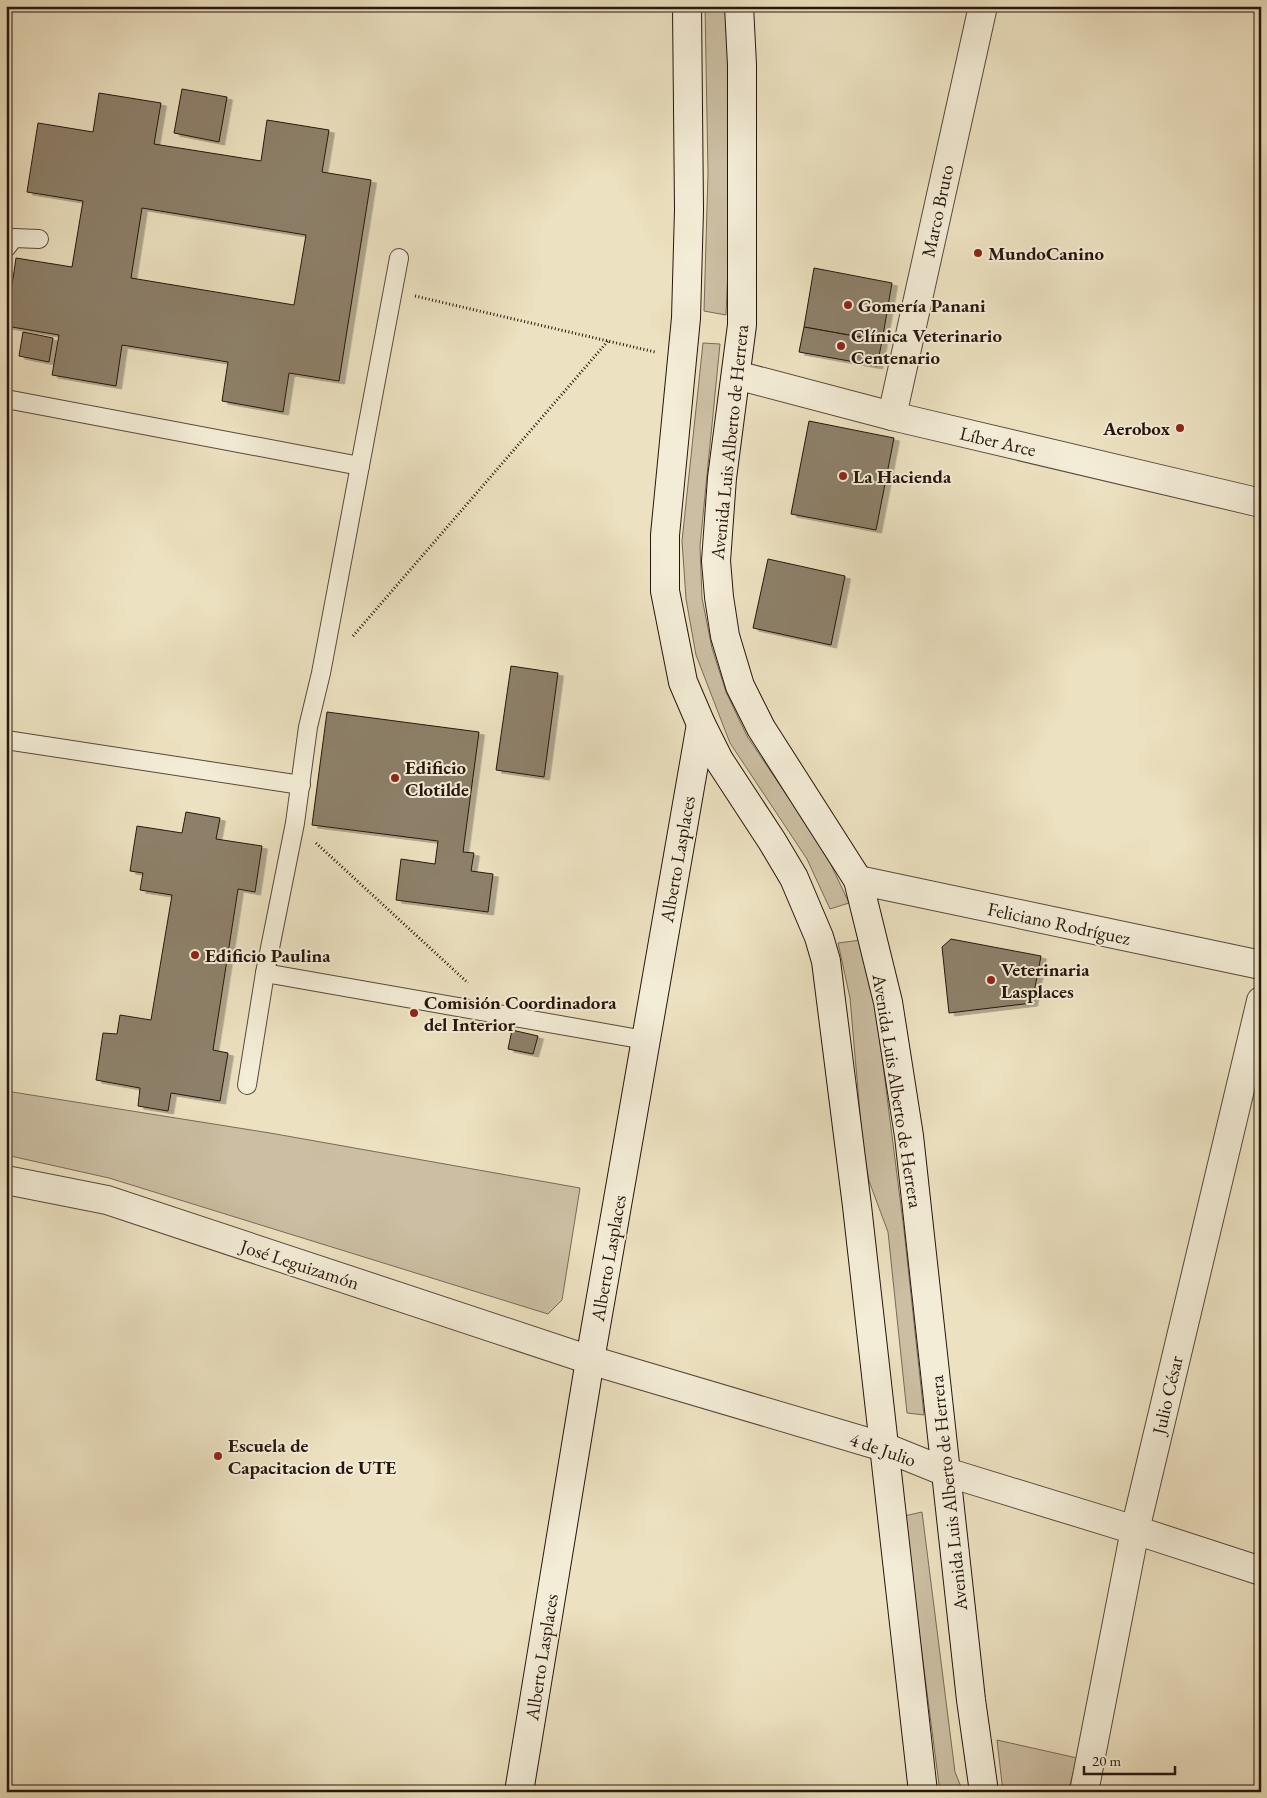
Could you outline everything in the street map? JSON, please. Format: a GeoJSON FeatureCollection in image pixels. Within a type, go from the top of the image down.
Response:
{"type":"FeatureCollection","features":[{"type":"Feature","properties":{"kind":"street"},"geometry":{"type":"LineString","coordinates":[[687,6],[690,210],[683,358],[665,536],[665,591],[683,682],[701,724],[719,760],[794,878],[820,937],[826,961],[857,1206],[923,1792]]}},
{"type":"Feature","properties":{"kind":"street","name":"Avenida Luis Alberto de Herrera"},"geometry":{"type":"LineString","coordinates":[[739,6],[742,65],[742,325],[722,478],[716,561],[719,597],[725,636],[740,686],[761,728],[858,880],[888,1002],[909,1136],[975,1733],[984,1792]]}},
{"type":"Feature","properties":{"kind":"street","name":"Marco Bruto"},"geometry":{"type":"LineString","coordinates":[[892,416],[983,6]]}},
{"type":"Feature","properties":{"kind":"street","name":"Líber Arce"},"geometry":{"type":"LineString","coordinates":[[736,375],[892,416],[1261,503]]}},
{"type":"Feature","properties":{"kind":"street","name":"Alberto Lasplaces"},"geometry":{"type":"LineString","coordinates":[[519,1792],[590,1360],[701,724]]}},
{"type":"Feature","properties":{"kind":"street","name":"Feliciano Rodríguez"},"geometry":{"type":"LineString","coordinates":[[858,880],[1261,965]]}},
{"type":"Feature","properties":{"kind":"street","name":"Julio César"},"geometry":{"type":"LineString","coordinates":[[1084,1792],[1135,1530],[1261,1001]]}},
{"type":"Feature","properties":{"kind":"street","name":"José Leguizamón"},"geometry":{"type":"LineString","coordinates":[[6,1180],[107,1200],[590,1360]]}},
{"type":"Feature","properties":{"kind":"street","name":"4 de Julio"},"geometry":{"type":"LineString","coordinates":[[590,1360],[884,1447],[946,1472],[1261,1571]]}},
{"type":"Feature","properties":{"kind":"lane"},"geometry":{"type":"LineString","coordinates":[[6,248],[14,238],[38,239]]}},
{"type":"Feature","properties":{"kind":"lane"},"geometry":{"type":"LineString","coordinates":[[247,1085],[265,973],[295,823],[308,728],[321,673],[399,258]]}},
{"type":"Feature","properties":{"kind":"lane"},"geometry":{"type":"LineString","coordinates":[[6,399],[360,466]]}},
{"type":"Feature","properties":{"kind":"lane"},"geometry":{"type":"LineString","coordinates":[[6,740],[300,785]]}},
{"type":"Feature","properties":{"kind":"lane"},"geometry":{"type":"LineString","coordinates":[[265,973],[645,1040]]}},
{"type":"Feature","properties":{"kind":"path"},"geometry":{"type":"LineString","coordinates":[[392,291],[683,358]]}},
{"type":"Feature","properties":{"kind":"path"},"geometry":{"type":"LineString","coordinates":[[321,673],[608,341]]}},
{"type":"Feature","properties":{"kind":"path"},"geometry":{"type":"LineString","coordinates":[[295,823],[503,1015]]}},
{"type":"Feature","properties":{"kind":"shaded area"},"geometry":{"type":"Polygon","coordinates":[[[705,6],[730,6],[732,176],[726,315],[704,311],[708,173],[705,6]]]}},
{"type":"Feature","properties":{"kind":"shaded area"},"geometry":{"type":"Polygon","coordinates":[[[703,343],[720,344],[700,546],[702,598],[712,648],[726,692],[747,736],[826,854],[849,903],[830,909],[807,859],[730,743],[696,655],[686,599],[682,541],[703,343]]]}},
{"type":"Feature","properties":{"kind":"shaded area"},"geometry":{"type":"Polygon","coordinates":[[[861,940],[874,994],[904,1230],[924,1415],[907,1413],[888,1232],[869,1181],[863,1148],[850,998],[838,943],[861,940]]]}},
{"type":"Feature","properties":{"kind":"shaded area"},"geometry":{"type":"Polygon","coordinates":[[[6,1091],[270,1133],[580,1188],[562,1300],[548,1314],[109,1178],[6,1155],[6,1091]]]}},
{"type":"Feature","properties":{"kind":"shaded area"},"geometry":{"type":"Polygon","coordinates":[[[922,1512],[955,1772],[963,1792],[940,1792],[904,1516],[922,1512]]]}},
{"type":"Feature","properties":{"kind":"shaded area"},"geometry":{"type":"Polygon","coordinates":[[[997,1740],[1077,1758],[1068,1792],[1003,1792],[997,1740]]]}},
{"type":"Feature","properties":{"kind":"building"},"geometry":{"type":"Polygon","coordinates":[[[182,89],[227,97],[219,142],[174,133],[182,89]]]}},
{"type":"Feature","properties":{"kind":"building"},"geometry":{"type":"Polygon","coordinates":[[[99,93],[161,103],[154,144],[261,161],[267,120],[329,130],[322,172],[371,180],[339,381],[289,373],[283,412],[222,401],[228,362],[122,345],[116,386],[52,375],[59,335],[6,326],[16,258],[72,267],[83,201],[27,192],[38,123],[93,132],[99,93]],[[142,208],[131,278],[294,305],[306,235],[142,208]]]}},
{"type":"Feature","properties":{"kind":"building","name":"Gomería Panani"},"geometry":{"type":"Polygon","coordinates":[[[814,268],[892,283],[882,341],[804,327],[814,268]]]}},
{"type":"Feature","properties":{"kind":"building","name":"Clínica Veterinario Centenario"},"geometry":{"type":"Polygon","coordinates":[[[804,327],[882,341],[877,366],[799,352],[804,327]]]}},
{"type":"Feature","properties":{"kind":"building"},"geometry":{"type":"Polygon","coordinates":[[[23,332],[53,338],[49,362],[19,356],[23,332]]]}},
{"type":"Feature","properties":{"kind":"building","name":"La Hacienda"},"geometry":{"type":"Polygon","coordinates":[[[809,421],[894,438],[876,530],[791,514],[809,421]]]}},
{"type":"Feature","properties":{"kind":"building"},"geometry":{"type":"Polygon","coordinates":[[[768,559],[845,576],[831,645],[753,628],[768,559]]]}},
{"type":"Feature","properties":{"kind":"building"},"geometry":{"type":"Polygon","coordinates":[[[511,666],[558,673],[544,777],[496,770],[511,666]]]}},
{"type":"Feature","properties":{"kind":"building","name":"Edificio Clotilde"},"geometry":{"type":"Polygon","coordinates":[[[327,712],[479,732],[463,852],[474,853],[471,871],[493,874],[488,912],[396,900],[401,859],[435,864],[438,841],[312,825],[327,712]]]}},
{"type":"Feature","properties":{"kind":"building","name":"Edificio Paulina"},"geometry":{"type":"Polygon","coordinates":[[[186,812],[220,818],[216,839],[262,846],[255,892],[238,889],[213,1050],[228,1053],[220,1101],[171,1093],[168,1111],[138,1106],[140,1088],[96,1080],[103,1033],[117,1034],[120,1015],[151,1020],[172,895],[140,890],[143,873],[130,871],[137,826],[182,833],[186,812]]]}},
{"type":"Feature","properties":{"kind":"building","name":"Veterinaria Lasplaces"},"geometry":{"type":"Polygon","coordinates":[[[951,939],[1041,956],[1032,1003],[949,1013],[942,947],[951,939]]]}},
{"type":"Feature","properties":{"kind":"building"},"geometry":{"type":"Polygon","coordinates":[[[512,1030],[538,1036],[533,1054],[508,1049],[512,1030]]]}},
{"type":"Feature","properties":{"kind":"place","name":"MundoCanino"},"geometry":{"type":"Point","coordinates":[978,253]}},
{"type":"Feature","properties":{"kind":"place","name":"Gomería Panani"},"geometry":{"type":"Point","coordinates":[848,305]}},
{"type":"Feature","properties":{"kind":"place","name":"Clínica Veterinario Centenario"},"geometry":{"type":"Point","coordinates":[841,346]}},
{"type":"Feature","properties":{"kind":"place","name":"Aerobox"},"geometry":{"type":"Point","coordinates":[1180,428]}},
{"type":"Feature","properties":{"kind":"place","name":"La Hacienda"},"geometry":{"type":"Point","coordinates":[843,476]}},
{"type":"Feature","properties":{"kind":"place","name":"Edificio Clotilde"},"geometry":{"type":"Point","coordinates":[395,778]}},
{"type":"Feature","properties":{"kind":"place","name":"Edificio Paulina"},"geometry":{"type":"Point","coordinates":[195,955]}},
{"type":"Feature","properties":{"kind":"place","name":"Veterinaria Lasplaces"},"geometry":{"type":"Point","coordinates":[991,980]}},
{"type":"Feature","properties":{"kind":"place","name":"Comisión Coordinadora del Interior"},"geometry":{"type":"Point","coordinates":[414,1013]}},
{"type":"Feature","properties":{"kind":"place","name":"Escuela de Capacitacion de UTE"},"geometry":{"type":"Point","coordinates":[218,1456]}}]}
